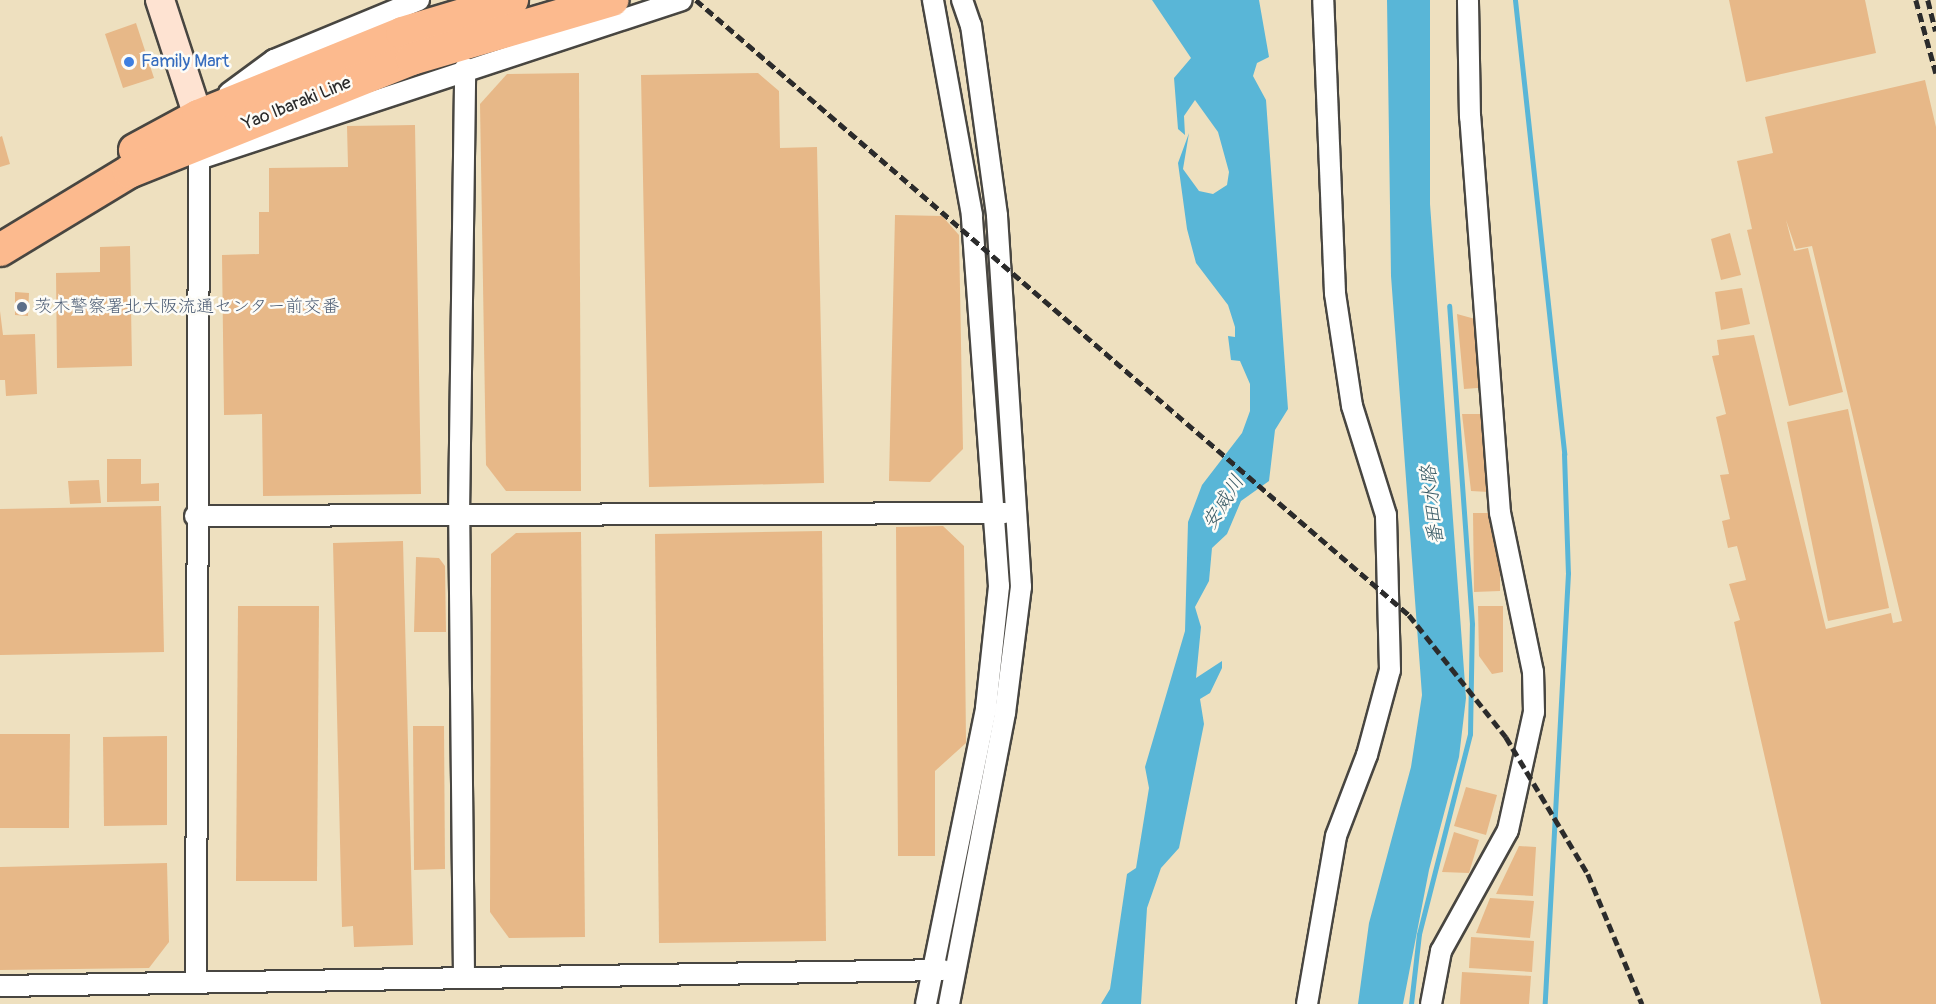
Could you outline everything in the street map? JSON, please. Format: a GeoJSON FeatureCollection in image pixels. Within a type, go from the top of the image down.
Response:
{"type":"FeatureCollection","features":[{"type":"Feature","properties":{"kind":"main road","name":"Yao Ibaraki Line"},"geometry":{"type":"LineString","coordinates":[[0,224],[198,116],[402,33],[512,0]]}},
{"type":"Feature","properties":{"kind":"main road","name":"Yao Ibaraki Line"},"geometry":{"type":"LineString","coordinates":[[0,250],[129,172],[412,59],[612,0]]}},
{"type":"Feature","properties":{"kind":"main road"},"geometry":{"type":"LineString","coordinates":[[246,142],[316,96]]}},
{"type":"Feature","properties":{"kind":"main road"},"geometry":{"type":"LineString","coordinates":[[129,172],[199,159]]}},
{"type":"Feature","properties":{"kind":"street"},"geometry":{"type":"LineString","coordinates":[[160,0],[198,116],[274,60],[418,0]]}},
{"type":"Feature","properties":{"kind":"street"},"geometry":{"type":"LineString","coordinates":[[196,980],[195,516],[199,159],[465,68],[682,0]]}},
{"type":"Feature","properties":{"kind":"street"},"geometry":{"type":"LineString","coordinates":[[926,1004],[986,708],[999,586],[972,215],[933,0]]}},
{"type":"Feature","properties":{"kind":"street"},"geometry":{"type":"LineString","coordinates":[[949,1004],[1005,713],[1021,587],[997,215],[971,26],[962,0]]}},
{"type":"Feature","properties":{"kind":"street"},"geometry":{"type":"LineString","coordinates":[[1307,1004],[1336,836],[1367,755],[1390,669],[1386,515],[1352,406],[1335,293],[1323,0]]}},
{"type":"Feature","properties":{"kind":"street"},"geometry":{"type":"LineString","coordinates":[[1431,1004],[1441,951],[1508,830],[1534,712],[1533,672],[1500,513],[1470,117],[1468,0]]}},
{"type":"Feature","properties":{"kind":"street"},"geometry":{"type":"LineString","coordinates":[[464,975],[459,515],[465,68]]}},
{"type":"Feature","properties":{"kind":"street"},"geometry":{"type":"LineString","coordinates":[[195,516],[1015,513]]}},
{"type":"Feature","properties":{"kind":"street"},"geometry":{"type":"LineString","coordinates":[[0,986],[464,975],[954,971]]}},
{"type":"Feature","properties":{"kind":"water","name":"安威川"},"geometry":{"type":"Polygon","coordinates":[[[1152,0],[1259,0],[1269,57],[1257,63],[1253,76],[1266,100],[1288,409],[1275,430],[1269,481],[1241,501],[1227,534],[1212,548],[1209,581],[1195,607],[1201,627],[1196,678],[1222,661],[1222,668],[1210,693],[1200,699],[1204,724],[1179,848],[1161,868],[1147,908],[1141,1004],[1101,1004],[1110,989],[1127,874],[1136,868],[1149,788],[1145,767],[1185,631],[1188,522],[1202,485],[1242,433],[1250,411],[1250,384],[1240,361],[1231,360],[1228,336],[1235,337],[1235,327],[1228,305],[1196,263],[1187,229],[1178,163],[1189,133],[1183,169],[1199,191],[1213,194],[1227,185],[1229,172],[1218,132],[1195,100],[1184,116],[1185,135],[1178,129],[1174,78],[1191,58],[1152,0]]]}},
{"type":"Feature","properties":{"kind":"water","name":"番田水路"},"geometry":{"type":"Polygon","coordinates":[[[1387,0],[1430,0],[1430,204],[1466,698],[1459,757],[1429,870],[1403,1004],[1358,1004],[1369,923],[1411,767],[1422,695],[1391,276],[1387,0]]]}},
{"type":"Feature","properties":{"kind":"building"},"geometry":{"type":"Polygon","coordinates":[[[1729,0],[1865,0],[1876,53],[1746,82],[1729,0]]]}},
{"type":"Feature","properties":{"kind":"building"},"geometry":{"type":"Polygon","coordinates":[[[136,23],[154,78],[123,88],[105,34],[136,23]]]}},
{"type":"Feature","properties":{"kind":"building"},"geometry":{"type":"Polygon","coordinates":[[[579,73],[581,491],[506,491],[486,465],[480,104],[507,74],[579,73]]]}},
{"type":"Feature","properties":{"kind":"building"},"geometry":{"type":"Polygon","coordinates":[[[758,73],[779,91],[780,148],[817,147],[824,483],[649,487],[641,75],[758,73]]]}},
{"type":"Feature","properties":{"kind":"building"},"geometry":{"type":"Polygon","coordinates":[[[1925,80],[1936,127],[1936,1004],[1821,1004],[1734,622],[1740,620],[1729,584],[1746,580],[1737,546],[1728,548],[1722,521],[1730,519],[1720,475],[1729,474],[1716,417],[1726,414],[1712,356],[1719,355],[1717,340],[1754,335],[1826,629],[1891,613],[1893,623],[1902,621],[1812,246],[1796,249],[1786,220],[1794,251],[1808,248],[1843,392],[1789,406],[1747,230],[1752,229],[1737,161],[1773,153],[1765,117],[1925,80]]]}},
{"type":"Feature","properties":{"kind":"building"},"geometry":{"type":"Polygon","coordinates":[[[415,125],[421,494],[263,496],[262,414],[224,415],[222,255],[259,254],[259,212],[269,212],[269,168],[348,167],[347,126],[415,125]]]}},
{"type":"Feature","properties":{"kind":"building"},"geometry":{"type":"Polygon","coordinates":[[[2,136],[10,164],[0,167],[0,137],[2,136]]]}},
{"type":"Feature","properties":{"kind":"building"},"geometry":{"type":"Polygon","coordinates":[[[895,215],[942,216],[959,235],[963,449],[930,482],[889,481],[895,215]]]}},
{"type":"Feature","properties":{"kind":"building"},"geometry":{"type":"Polygon","coordinates":[[[1730,233],[1741,275],[1721,280],[1711,239],[1730,233]]]}},
{"type":"Feature","properties":{"kind":"building"},"geometry":{"type":"Polygon","coordinates":[[[130,246],[132,366],[57,368],[56,273],[100,272],[100,247],[130,246]]]}},
{"type":"Feature","properties":{"kind":"building"},"geometry":{"type":"Polygon","coordinates":[[[1742,288],[1750,324],[1721,330],[1715,292],[1742,288]]]}},
{"type":"Feature","properties":{"kind":"building"},"geometry":{"type":"Polygon","coordinates":[[[15,292],[29,293],[28,316],[15,315],[15,292]]]}},
{"type":"Feature","properties":{"kind":"building"},"geometry":{"type":"Polygon","coordinates":[[[0,311],[3,335],[35,334],[37,394],[6,396],[5,380],[0,380],[0,311]]]}},
{"type":"Feature","properties":{"kind":"building"},"geometry":{"type":"Polygon","coordinates":[[[1457,314],[1486,322],[1491,387],[1464,389],[1457,314]]]}},
{"type":"Feature","properties":{"kind":"building"},"geometry":{"type":"Polygon","coordinates":[[[1848,409],[1889,608],[1828,621],[1787,422],[1848,409]]]}},
{"type":"Feature","properties":{"kind":"building"},"geometry":{"type":"Polygon","coordinates":[[[1462,414],[1485,414],[1489,492],[1471,491],[1462,414]]]}},
{"type":"Feature","properties":{"kind":"building"},"geometry":{"type":"Polygon","coordinates":[[[107,459],[141,459],[141,484],[159,483],[159,501],[107,502],[107,459]]]}},
{"type":"Feature","properties":{"kind":"building"},"geometry":{"type":"Polygon","coordinates":[[[99,480],[101,503],[70,504],[68,481],[99,480]]]}},
{"type":"Feature","properties":{"kind":"building"},"geometry":{"type":"Polygon","coordinates":[[[161,506],[164,652],[0,655],[0,509],[161,506]]]}},
{"type":"Feature","properties":{"kind":"building"},"geometry":{"type":"Polygon","coordinates":[[[1473,513],[1500,513],[1500,591],[1474,592],[1473,513]]]}},
{"type":"Feature","properties":{"kind":"building"},"geometry":{"type":"Polygon","coordinates":[[[943,526],[964,546],[966,743],[935,771],[935,856],[898,856],[896,527],[943,526]]]}},
{"type":"Feature","properties":{"kind":"building"},"geometry":{"type":"Polygon","coordinates":[[[822,531],[826,941],[659,943],[655,534],[822,531]]]}},
{"type":"Feature","properties":{"kind":"building"},"geometry":{"type":"Polygon","coordinates":[[[581,532],[585,937],[509,938],[490,912],[491,554],[516,533],[581,532]]]}},
{"type":"Feature","properties":{"kind":"building"},"geometry":{"type":"Polygon","coordinates":[[[403,541],[413,945],[354,947],[353,926],[342,927],[333,543],[403,541]]]}},
{"type":"Feature","properties":{"kind":"building"},"geometry":{"type":"Polygon","coordinates":[[[416,557],[439,558],[445,566],[446,632],[414,632],[416,557]]]}},
{"type":"Feature","properties":{"kind":"building"},"geometry":{"type":"Polygon","coordinates":[[[238,606],[319,606],[317,881],[236,881],[238,606]]]}},
{"type":"Feature","properties":{"kind":"building"},"geometry":{"type":"Polygon","coordinates":[[[1478,606],[1503,606],[1503,672],[1492,674],[1479,656],[1478,606]]]}},
{"type":"Feature","properties":{"kind":"building"},"geometry":{"type":"Polygon","coordinates":[[[413,726],[444,726],[445,869],[414,870],[413,726]]]}},
{"type":"Feature","properties":{"kind":"building"},"geometry":{"type":"Polygon","coordinates":[[[0,734],[70,734],[69,828],[0,828],[0,734]]]}},
{"type":"Feature","properties":{"kind":"building"},"geometry":{"type":"Polygon","coordinates":[[[167,736],[167,825],[104,826],[103,737],[167,736]]]}},
{"type":"Feature","properties":{"kind":"building"},"geometry":{"type":"Polygon","coordinates":[[[1466,787],[1497,795],[1486,835],[1454,826],[1466,787]]]}},
{"type":"Feature","properties":{"kind":"building"},"geometry":{"type":"Polygon","coordinates":[[[1454,832],[1479,840],[1469,873],[1442,872],[1454,832]]]}},
{"type":"Feature","properties":{"kind":"building"},"geometry":{"type":"Polygon","coordinates":[[[1519,846],[1536,847],[1533,896],[1496,894],[1519,846]]]}},
{"type":"Feature","properties":{"kind":"building"},"geometry":{"type":"Polygon","coordinates":[[[167,863],[169,942],[149,968],[0,970],[0,867],[167,863]]]}},
{"type":"Feature","properties":{"kind":"building"},"geometry":{"type":"Polygon","coordinates":[[[1490,898],[1534,901],[1530,938],[1476,933],[1490,898]]]}},
{"type":"Feature","properties":{"kind":"building"},"geometry":{"type":"Polygon","coordinates":[[[1471,937],[1534,941],[1532,972],[1469,968],[1471,937]]]}},
{"type":"Feature","properties":{"kind":"building"},"geometry":{"type":"Polygon","coordinates":[[[1462,972],[1531,976],[1529,1004],[1460,1004],[1462,972]]]}},
{"type":"Feature","properties":{"kind":"waterway"},"geometry":{"type":"LineString","coordinates":[[1515,0],[1564,454],[1568,573],[1545,1004]]}},
{"type":"Feature","properties":{"kind":"waterway"},"geometry":{"type":"LineString","coordinates":[[1411,1004],[1419,934],[1470,734],[1472,624],[1449,306]]}},
{"type":"Feature","properties":{"kind":"railway"},"geometry":{"type":"LineString","coordinates":[[696,0],[1409,615],[1506,737],[1588,874],[1642,1004]]}},
{"type":"Feature","properties":{"kind":"railway"},"geometry":{"type":"LineString","coordinates":[[1916,0],[1936,73]]}},
{"type":"Feature","properties":{"kind":"railway"},"geometry":{"type":"LineString","coordinates":[[1928,0],[1936,31]]}},
{"type":"Feature","properties":{"kind":"place","name":"Family Mart"},"geometry":{"type":"Point","coordinates":[129,62]}},
{"type":"Feature","properties":{"kind":"place","name":"茨木警察署北大阪流通センター前交番"},"geometry":{"type":"Point","coordinates":[22,307]}}]}
